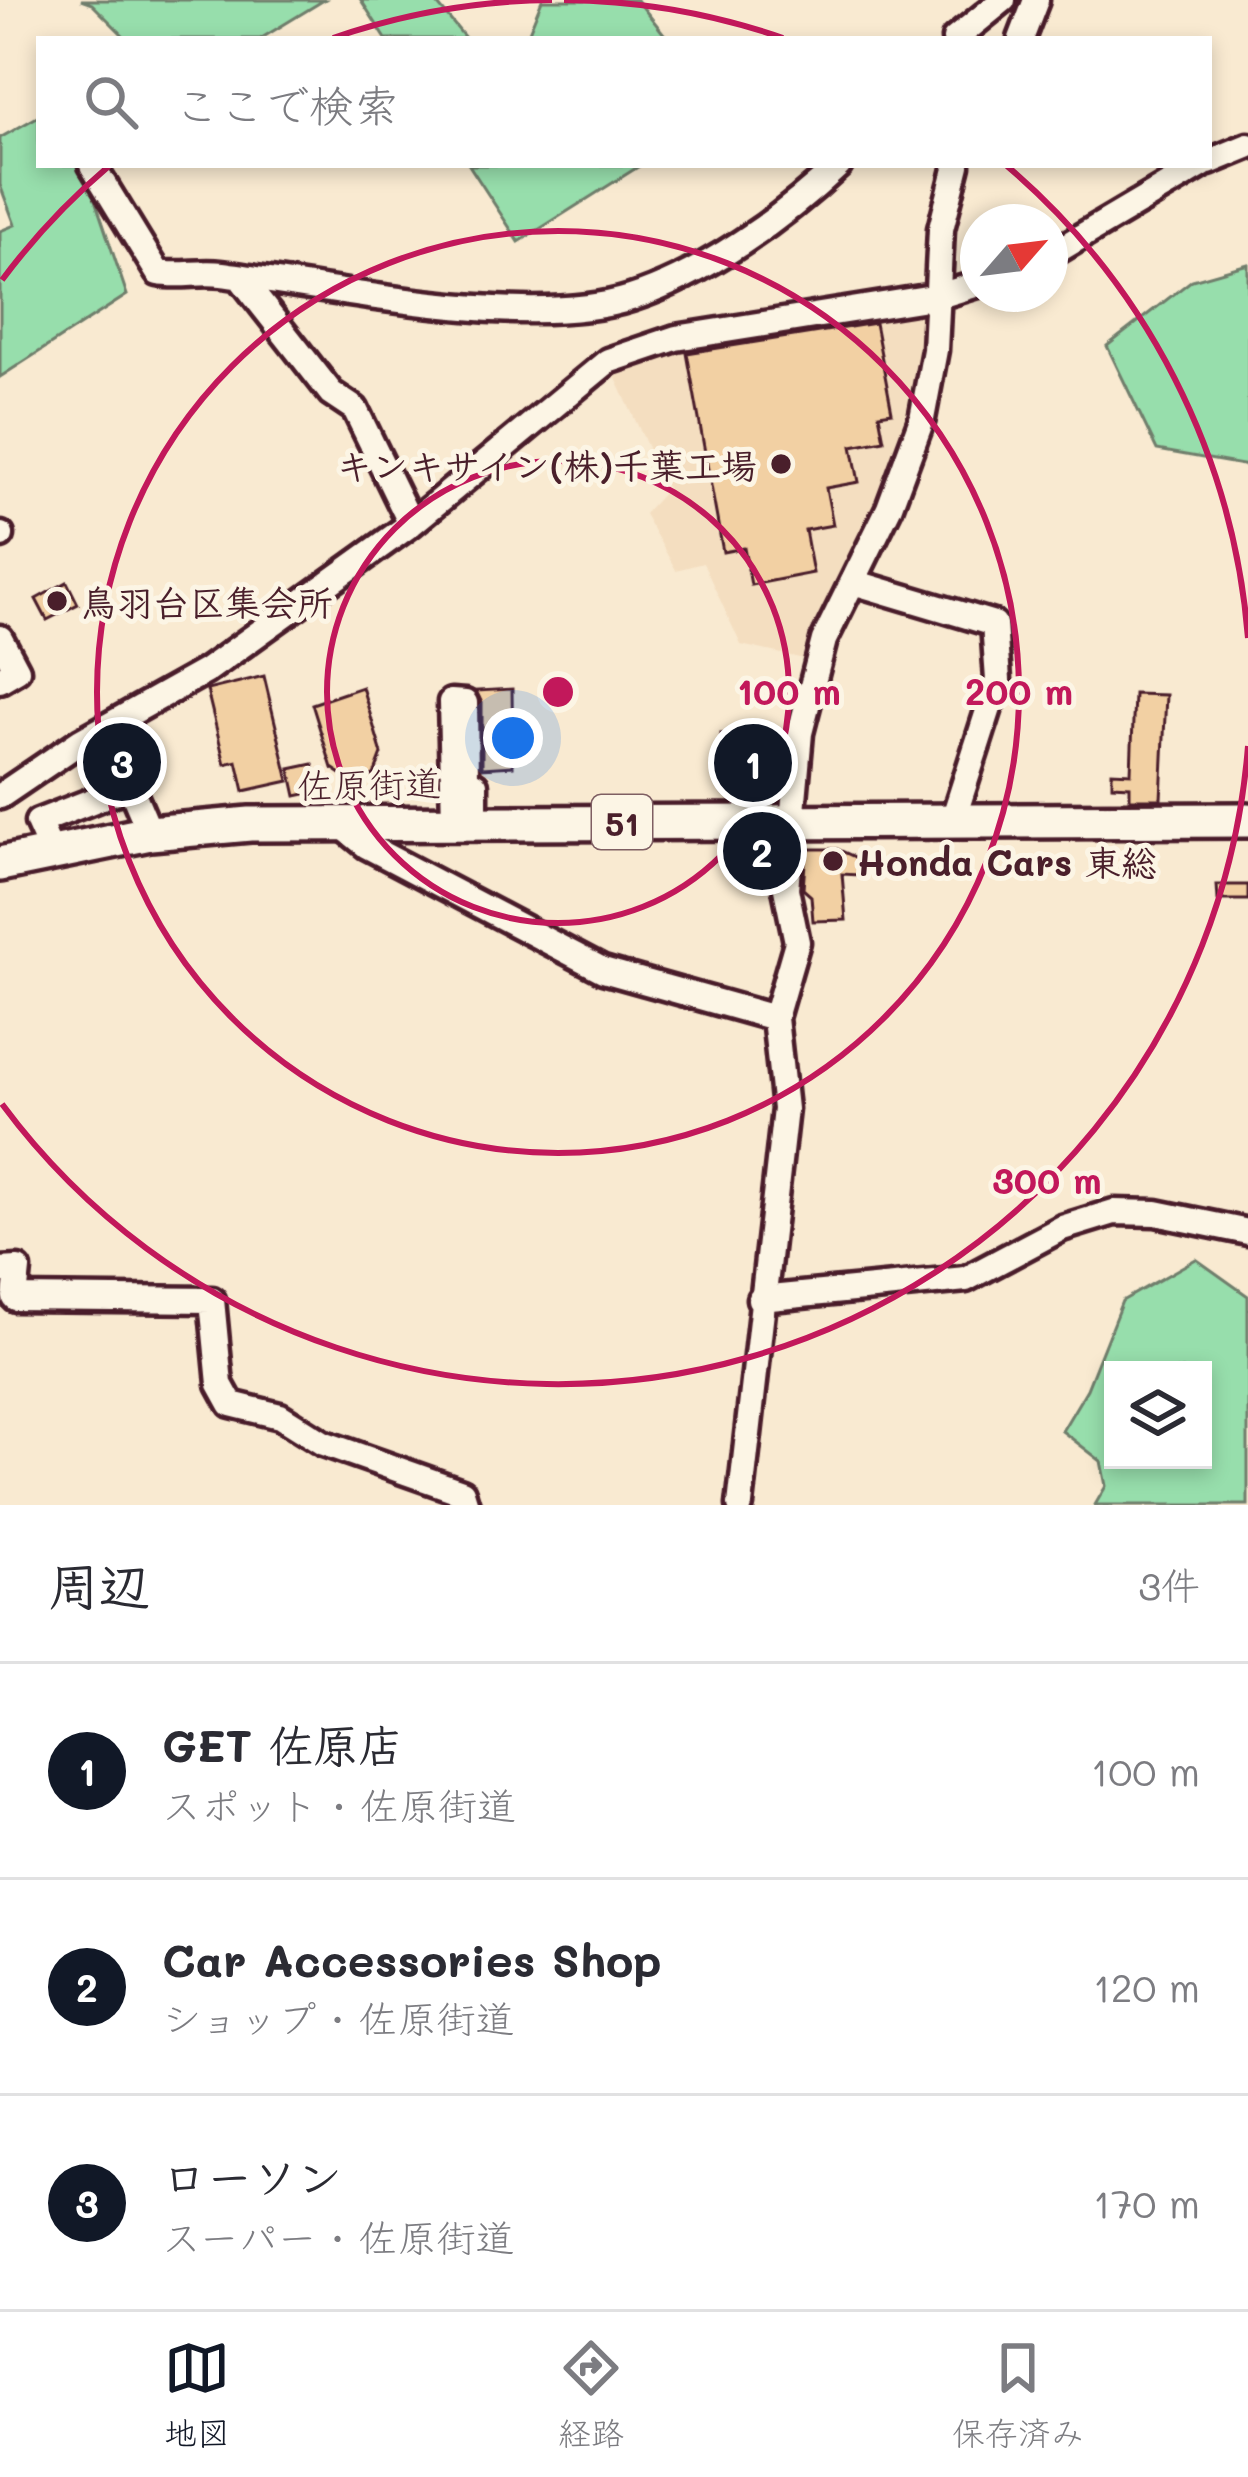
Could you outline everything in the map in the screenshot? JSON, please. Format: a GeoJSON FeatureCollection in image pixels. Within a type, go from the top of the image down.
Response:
{"type":"FeatureCollection","features":[{"type":"Feature","properties":{"kind":"highway","name":"佐原街道"},"geometry":{"type":"LineString","coordinates":[[0,864],[151,833],[340,824],[1248,820]]}},
{"type":"Feature","properties":{"kind":"street"},"geometry":{"type":"LineString","coordinates":[[959,36],[1003,0]]}},
{"type":"Feature","properties":{"kind":"street"},"geometry":{"type":"LineString","coordinates":[[1023,36],[1036,0]]}},
{"type":"Feature","properties":{"kind":"street"},"geometry":{"type":"LineString","coordinates":[[1212,161],[1248,146]]}},
{"type":"Feature","properties":{"kind":"street"},"geometry":{"type":"LineString","coordinates":[[94,168],[158,273],[240,277],[374,297],[544,309],[607,303],[672,282],[764,224],[834,168]]}},
{"type":"Feature","properties":{"kind":"street"},"geometry":{"type":"LineString","coordinates":[[740,1505],[785,1109],[775,1018],[797,942],[786,889],[800,733],[824,640],[903,476],[922,418],[939,296],[941,229],[956,168]]}},
{"type":"Feature","properties":{"kind":"street"},"geometry":{"type":"LineString","coordinates":[[1068,244],[1198,168]]}},
{"type":"Feature","properties":{"kind":"street"},"geometry":{"type":"LineString","coordinates":[[240,277],[331,393],[355,409],[411,524]]}},
{"type":"Feature","properties":{"kind":"street"},"geometry":{"type":"LineString","coordinates":[[0,796],[81,741],[206,671],[411,524],[608,361],[676,338],[960,290]]}},
{"type":"Feature","properties":{"kind":"street"},"geometry":{"type":"LineString","coordinates":[[853,582],[994,624],[998,680],[952,823]]}},
{"type":"Feature","properties":{"kind":"street"},"geometry":{"type":"LineString","coordinates":[[0,638],[17,670],[0,680]]}},
{"type":"Feature","properties":{"kind":"street"},"geometry":{"type":"LineString","coordinates":[[51,850],[38,822],[130,786],[151,833]]}},
{"type":"Feature","properties":{"kind":"street"},"geometry":{"type":"LineString","coordinates":[[340,824],[367,846],[603,970],[775,1018]]}},
{"type":"Feature","properties":{"kind":"street"},"geometry":{"type":"LineString","coordinates":[[760,1299],[966,1279],[1062,1228],[1114,1212],[1156,1213],[1248,1232]]}},
{"type":"Feature","properties":{"kind":"street"},"geometry":{"type":"LineString","coordinates":[[0,1270],[18,1269],[15,1298],[212,1300],[220,1384],[231,1404],[280,1416],[323,1443],[462,1492],[466,1505]]}},
{"type":"Feature","properties":{"kind":"shaded area"},"geometry":{"type":"Polygon","coordinates":[[[939,296],[932,373],[818,662],[741,645],[703,563],[676,570],[644,514],[667,489],[608,361],[939,296]]]}},
{"type":"Feature","properties":{"kind":"green space"},"geometry":{"type":"Polygon","coordinates":[[[81,0],[324,0],[265,36],[124,36],[92,4],[81,0]]]}},
{"type":"Feature","properties":{"kind":"green space"},"geometry":{"type":"Polygon","coordinates":[[[361,0],[434,0],[464,36],[384,36],[361,0]]]}},
{"type":"Feature","properties":{"kind":"green space"},"geometry":{"type":"Polygon","coordinates":[[[542,0],[637,0],[666,36],[527,36],[542,0]]]}},
{"type":"Feature","properties":{"kind":"green space"},"geometry":{"type":"Polygon","coordinates":[[[36,118],[36,168],[82,168],[127,295],[0,377],[0,231],[15,225],[0,185],[0,138],[36,118]]]}},
{"type":"Feature","properties":{"kind":"green space"},"geometry":{"type":"Polygon","coordinates":[[[471,168],[636,168],[519,242],[471,168]]]}},
{"type":"Feature","properties":{"kind":"green space"},"geometry":{"type":"Polygon","coordinates":[[[1248,264],[1248,466],[1157,450],[1107,346],[1192,280],[1248,264]]]}},
{"type":"Feature","properties":{"kind":"green space"},"geometry":{"type":"Polygon","coordinates":[[[1196,1259],[1248,1296],[1248,1505],[1095,1505],[1106,1486],[1101,1461],[1062,1431],[1087,1389],[1122,1301],[1196,1259]]]}},
{"type":"Feature","properties":{"kind":"building","name":"キンキサイン(株)千葉工場"},"geometry":{"type":"Polygon","coordinates":[[[875,323],[892,412],[879,414],[884,440],[852,446],[859,482],[826,488],[833,525],[805,530],[813,573],[751,585],[744,548],[723,552],[687,353],[875,323]]]}},
{"type":"Feature","properties":{"kind":"building","name":"鳥羽台区集会所"},"geometry":{"type":"Polygon","coordinates":[[[67,582],[78,604],[47,620],[36,599],[67,582]]]}},
{"type":"Feature","properties":{"kind":"building"},"geometry":{"type":"Polygon","coordinates":[[[264,676],[289,781],[244,791],[237,761],[225,764],[207,690],[264,676]]]}},
{"type":"Feature","properties":{"kind":"building"},"geometry":{"type":"Polygon","coordinates":[[[362,687],[382,754],[374,775],[353,782],[332,768],[312,704],[362,687]]]}},
{"type":"Feature","properties":{"kind":"building"},"geometry":{"type":"Polygon","coordinates":[[[512,689],[513,766],[482,768],[482,703],[476,691],[512,689]]]}},
{"type":"Feature","properties":{"kind":"building"},"geometry":{"type":"Polygon","coordinates":[[[1134,694],[1166,695],[1161,799],[1130,799],[1130,786],[1112,785],[1112,772],[1131,773],[1134,694]]]}},
{"type":"Feature","properties":{"kind":"building"},"geometry":{"type":"Polygon","coordinates":[[[770,732],[778,795],[740,796],[735,791],[733,749],[722,750],[721,734],[770,732]]]}},
{"type":"Feature","properties":{"kind":"building"},"geometry":{"type":"Polygon","coordinates":[[[127,740],[139,765],[110,776],[99,753],[127,740]]]}},
{"type":"Feature","properties":{"kind":"building"},"geometry":{"type":"Polygon","coordinates":[[[313,764],[319,791],[296,796],[290,769],[313,764]]]}},
{"type":"Feature","properties":{"kind":"building"},"geometry":{"type":"Polygon","coordinates":[[[773,843],[772,863],[750,865],[749,844],[773,843]]]}},
{"type":"Feature","properties":{"kind":"building"},"geometry":{"type":"Polygon","coordinates":[[[806,849],[837,849],[861,860],[859,875],[842,874],[846,920],[813,921],[811,896],[803,889],[806,849]]]}},
{"type":"Feature","properties":{"kind":"building"},"geometry":{"type":"Polygon","coordinates":[[[1217,885],[1248,885],[1248,900],[1218,900],[1217,885]]]}},
{"type":"Feature","properties":{"kind":"place","name":"キンキサイン(株)千葉工場"},"geometry":{"type":"Point","coordinates":[781,464]}},
{"type":"Feature","properties":{"kind":"place","name":"鳥羽台区集会所"},"geometry":{"type":"Point","coordinates":[57,601]}},
{"type":"Feature","properties":{"kind":"place","name":"ローソン"},"geometry":{"type":"Point","coordinates":[122,762]}},
{"type":"Feature","properties":{"kind":"place","name":"GET 佐原店"},"geometry":{"type":"Point","coordinates":[753,763]}},
{"type":"Feature","properties":{"kind":"place","name":"Car Accessories Shop"},"geometry":{"type":"Point","coordinates":[762,851]}},
{"type":"Feature","properties":{"kind":"place","name":"Honda Cars 東総"},"geometry":{"type":"Point","coordinates":[833,861]}}]}
